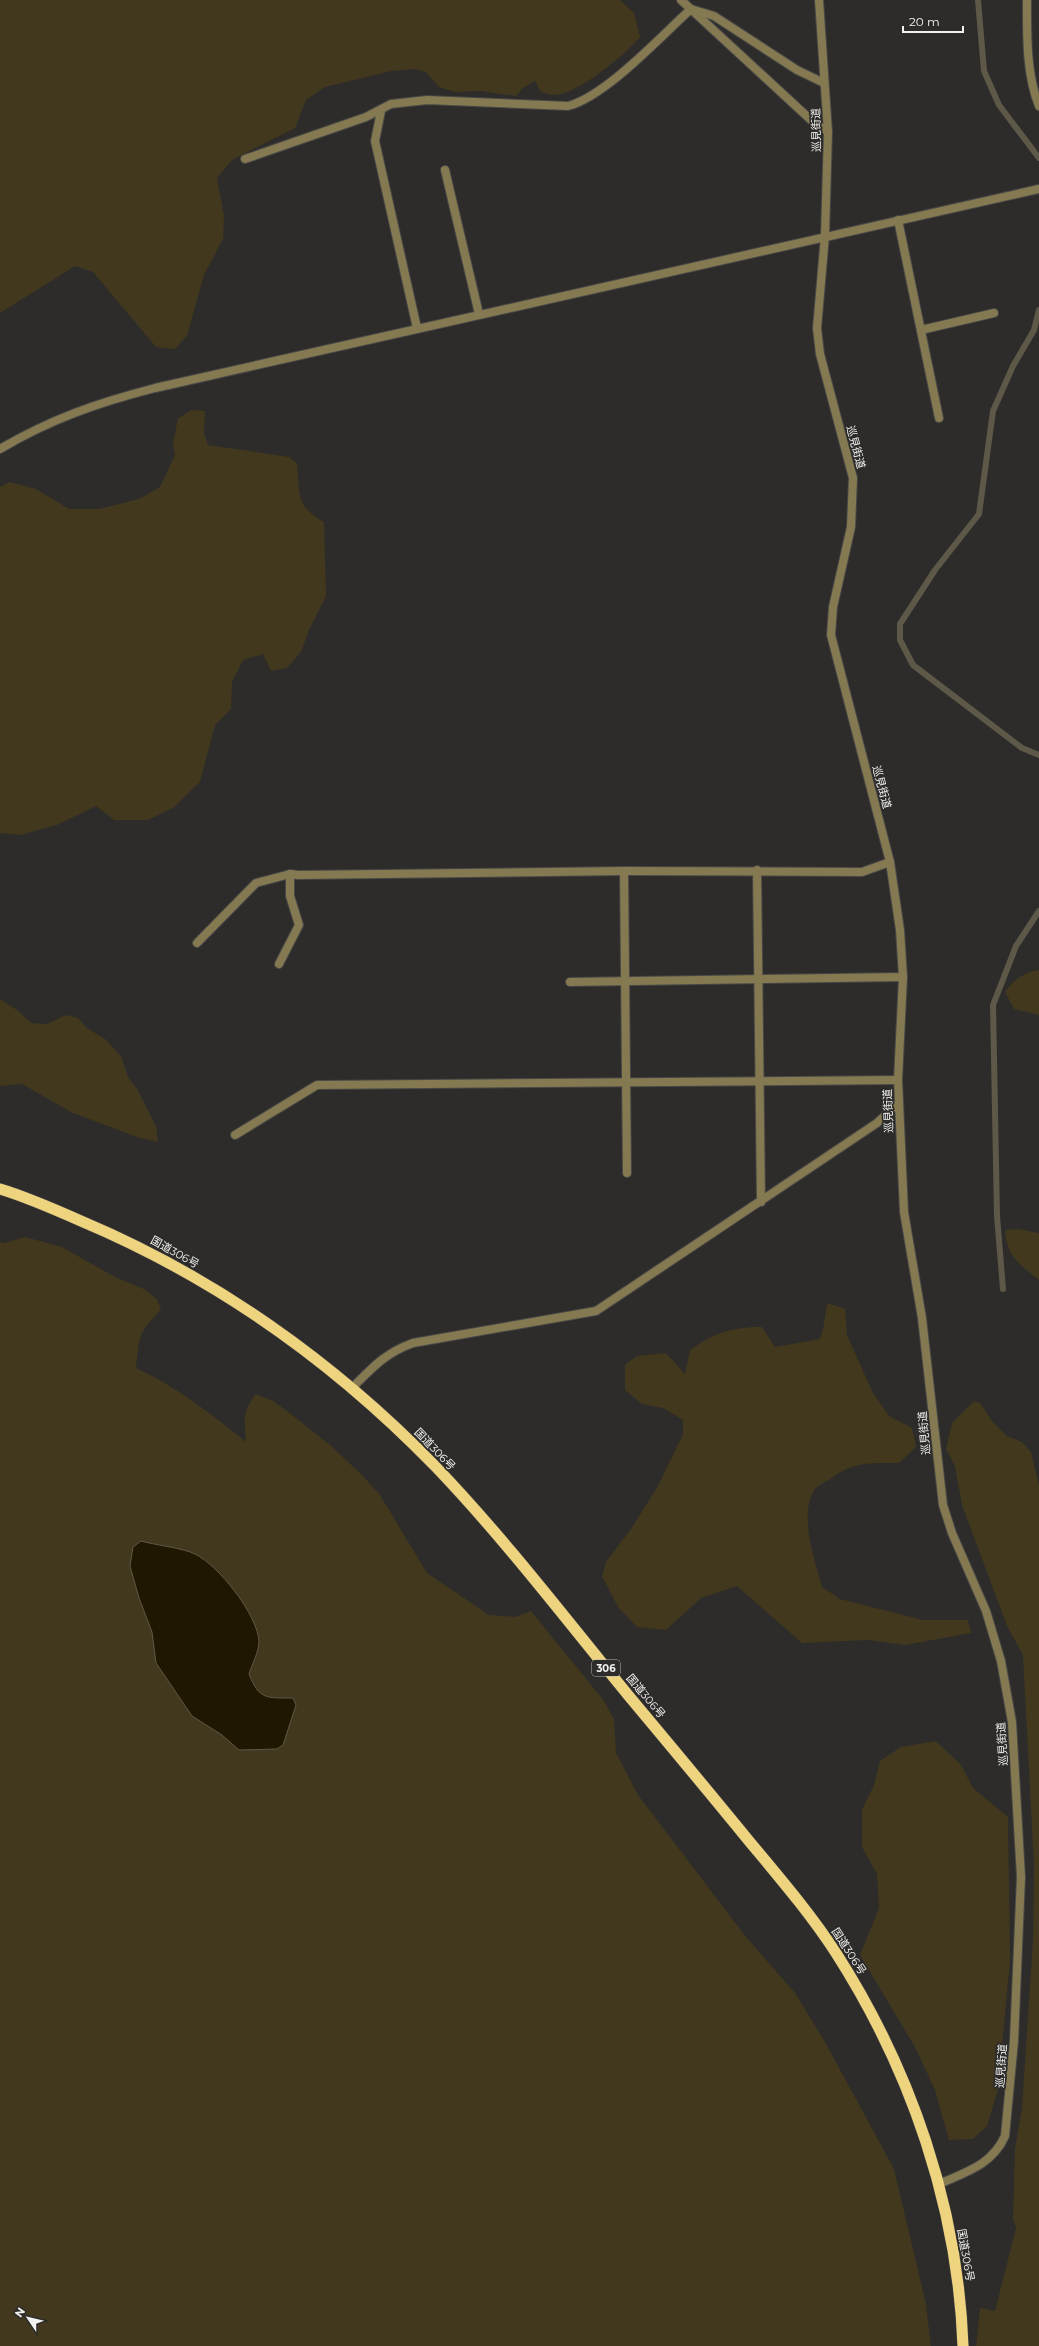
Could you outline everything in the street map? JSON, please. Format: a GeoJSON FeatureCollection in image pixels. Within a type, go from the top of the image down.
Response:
{"type":"FeatureCollection","features":[{"type":"Feature","properties":{"kind":"highway","name":"国道306号"},"geometry":{"type":"LineString","coordinates":[[0,1189],[101,1229],[172,1264],[268,1324],[303,1349],[398,1430],[476,1510],[801,1904],[834,1950],[875,2021],[917,2114],[939,2184],[959,2286],[963,2346]]}},
{"type":"Feature","properties":{"kind":"street"},"geometry":{"type":"LineString","coordinates":[[681,0],[811,120],[828,132]]}},
{"type":"Feature","properties":{"kind":"street","name":"巡見街道"},"geometry":{"type":"LineString","coordinates":[[819,0],[828,132],[825,236],[817,328],[820,354],[852,478],[851,527],[832,607],[831,635],[890,862],[900,930],[903,978],[898,1080],[904,1212],[922,1318],[939,1480],[943,1504],[952,1533],[986,1611],[1001,1661],[1012,1722],[1021,1877],[1014,2041],[1005,2136],[999,2149],[989,2160],[939,2184]]}},
{"type":"Feature","properties":{"kind":"street"},"geometry":{"type":"LineString","coordinates":[[1027,0],[1028,51],[1034,94],[1039,106]]}},
{"type":"Feature","properties":{"kind":"street"},"geometry":{"type":"LineString","coordinates":[[691,9],[714,16],[797,70],[824,83]]}},
{"type":"Feature","properties":{"kind":"street"},"geometry":{"type":"LineString","coordinates":[[245,159],[380,111],[391,104],[428,100],[568,106],[582,102],[610,82],[691,9]]}},
{"type":"Feature","properties":{"kind":"street"},"geometry":{"type":"LineString","coordinates":[[380,111],[375,141],[416,328]]}},
{"type":"Feature","properties":{"kind":"street"},"geometry":{"type":"LineString","coordinates":[[445,170],[480,314]]}},
{"type":"Feature","properties":{"kind":"street"},"geometry":{"type":"LineString","coordinates":[[0,450],[47,423],[116,398],[416,328],[1039,189]]}},
{"type":"Feature","properties":{"kind":"street"},"geometry":{"type":"LineString","coordinates":[[898,220],[939,418]]}},
{"type":"Feature","properties":{"kind":"street"},"geometry":{"type":"LineString","coordinates":[[920,330],[994,313]]}},
{"type":"Feature","properties":{"kind":"street"},"geometry":{"type":"LineString","coordinates":[[197,943],[256,883],[294,875],[757,870],[862,872],[890,862]]}},
{"type":"Feature","properties":{"kind":"street"},"geometry":{"type":"LineString","coordinates":[[757,870],[761,1202]]}},
{"type":"Feature","properties":{"kind":"street"},"geometry":{"type":"LineString","coordinates":[[624,871],[627,1174]]}},
{"type":"Feature","properties":{"kind":"street"},"geometry":{"type":"LineString","coordinates":[[279,964],[299,925],[290,896],[294,875]]}},
{"type":"Feature","properties":{"kind":"street"},"geometry":{"type":"LineString","coordinates":[[570,982],[626,980],[903,978]]}},
{"type":"Feature","properties":{"kind":"street"},"geometry":{"type":"LineString","coordinates":[[235,1135],[317,1085],[898,1080]]}},
{"type":"Feature","properties":{"kind":"street"},"geometry":{"type":"LineString","coordinates":[[351,1389],[383,1358],[395,1350],[413,1343],[596,1311],[877,1123],[899,1103]]}},
{"type":"Feature","properties":{"kind":"shaded area"},"geometry":{"type":"Polygon","coordinates":[[[0,0],[620,0],[634,13],[640,37],[623,54],[600,73],[575,88],[564,93],[554,95],[541,92],[535,81],[523,88],[516,96],[481,91],[455,92],[439,87],[426,72],[415,69],[391,71],[325,87],[306,100],[295,128],[232,160],[217,178],[224,216],[223,239],[204,275],[187,336],[175,349],[156,347],[93,272],[75,266],[0,313],[0,0]]]}},
{"type":"Feature","properties":{"kind":"shaded area"},"geometry":{"type":"Polygon","coordinates":[[[192,410],[205,411],[204,433],[208,445],[289,457],[297,463],[301,498],[308,510],[324,522],[326,596],[309,630],[301,652],[287,668],[271,671],[263,654],[243,660],[232,682],[231,709],[215,725],[200,782],[173,808],[148,820],[114,820],[96,806],[57,825],[20,835],[0,833],[0,487],[9,482],[36,489],[69,509],[99,509],[139,499],[160,487],[175,455],[173,444],[178,418],[192,410]]]}},
{"type":"Feature","properties":{"kind":"shaded area"},"geometry":{"type":"Polygon","coordinates":[[[1039,970],[1039,1015],[1014,1009],[1005,992],[1019,977],[1039,970]]]}},
{"type":"Feature","properties":{"kind":"shaded area"},"geometry":{"type":"Polygon","coordinates":[[[0,999],[17,1010],[31,1023],[47,1024],[66,1015],[78,1018],[87,1028],[105,1039],[121,1056],[128,1077],[137,1089],[156,1126],[158,1142],[137,1137],[73,1113],[22,1084],[0,1086],[0,999]]]}},
{"type":"Feature","properties":{"kind":"shaded area"},"geometry":{"type":"Polygon","coordinates":[[[1018,1229],[1039,1233],[1039,1280],[1015,1259],[1008,1247],[1005,1230],[1018,1229]]]}},
{"type":"Feature","properties":{"kind":"shaded area"},"geometry":{"type":"Polygon","coordinates":[[[25,1237],[62,1247],[115,1277],[144,1289],[157,1299],[161,1310],[148,1324],[141,1336],[136,1368],[180,1392],[246,1442],[245,1417],[251,1401],[256,1394],[273,1401],[330,1445],[362,1475],[380,1495],[427,1573],[489,1615],[515,1617],[531,1611],[604,1701],[614,1719],[616,1753],[638,1795],[746,1937],[795,1993],[825,2042],[894,2169],[926,2304],[931,2346],[0,2346],[0,1242],[5,1243],[25,1237]]]}},
{"type":"Feature","properties":{"kind":"shaded area"},"geometry":{"type":"Polygon","coordinates":[[[828,1303],[845,1309],[847,1335],[873,1393],[889,1416],[912,1428],[916,1447],[899,1463],[871,1463],[855,1466],[839,1473],[815,1489],[810,1499],[808,1524],[812,1551],[822,1587],[840,1599],[923,1620],[968,1620],[971,1633],[905,1645],[868,1640],[802,1643],[737,1586],[701,1598],[666,1630],[637,1627],[618,1607],[602,1576],[606,1562],[631,1529],[658,1486],[683,1434],[683,1420],[663,1408],[642,1404],[625,1390],[625,1365],[637,1356],[666,1353],[685,1374],[690,1350],[715,1335],[741,1328],[762,1327],[775,1347],[820,1339],[828,1303]]]}},
{"type":"Feature","properties":{"kind":"shaded area"},"geometry":{"type":"Polygon","coordinates":[[[974,1401],[980,1403],[992,1421],[1007,1436],[1022,1442],[1031,1452],[1039,1485],[1039,2346],[976,2346],[980,2308],[995,2311],[1016,2228],[1013,2219],[1015,2149],[1022,2108],[1033,1940],[1034,1865],[1023,1655],[1007,1626],[962,1505],[955,1466],[946,1449],[952,1423],[974,1401]]]}},
{"type":"Feature","properties":{"kind":"shaded area"},"geometry":{"type":"Polygon","coordinates":[[[141,1541],[195,1554],[215,1569],[235,1592],[252,1618],[257,1630],[259,1645],[249,1674],[256,1689],[265,1696],[293,1698],[296,1705],[283,1745],[277,1749],[239,1750],[222,1735],[192,1716],[156,1663],[152,1632],[139,1598],[130,1566],[133,1547],[141,1541]]]}},
{"type":"Feature","properties":{"kind":"shaded area"},"geometry":{"type":"Polygon","coordinates":[[[936,1741],[961,1765],[973,1788],[1008,1817],[1010,1960],[998,2089],[987,2126],[973,2139],[949,2140],[935,2090],[915,2047],[860,1955],[879,1908],[877,1874],[862,1847],[862,1810],[874,1785],[880,1761],[901,1747],[936,1741]]]}},
{"type":"Feature","properties":{"kind":"waterway"},"geometry":{"type":"LineString","coordinates":[[978,0],[984,71],[999,105],[1039,158]]}},
{"type":"Feature","properties":{"kind":"waterway"},"geometry":{"type":"LineString","coordinates":[[1039,310],[1034,330],[1013,366],[993,411],[979,514],[935,570],[900,624],[900,640],[913,665],[1022,748],[1039,755]]}},
{"type":"Feature","properties":{"kind":"waterway"},"geometry":{"type":"LineString","coordinates":[[1003,1289],[997,1216],[993,1005],[1016,946],[1039,911]]}}]}
